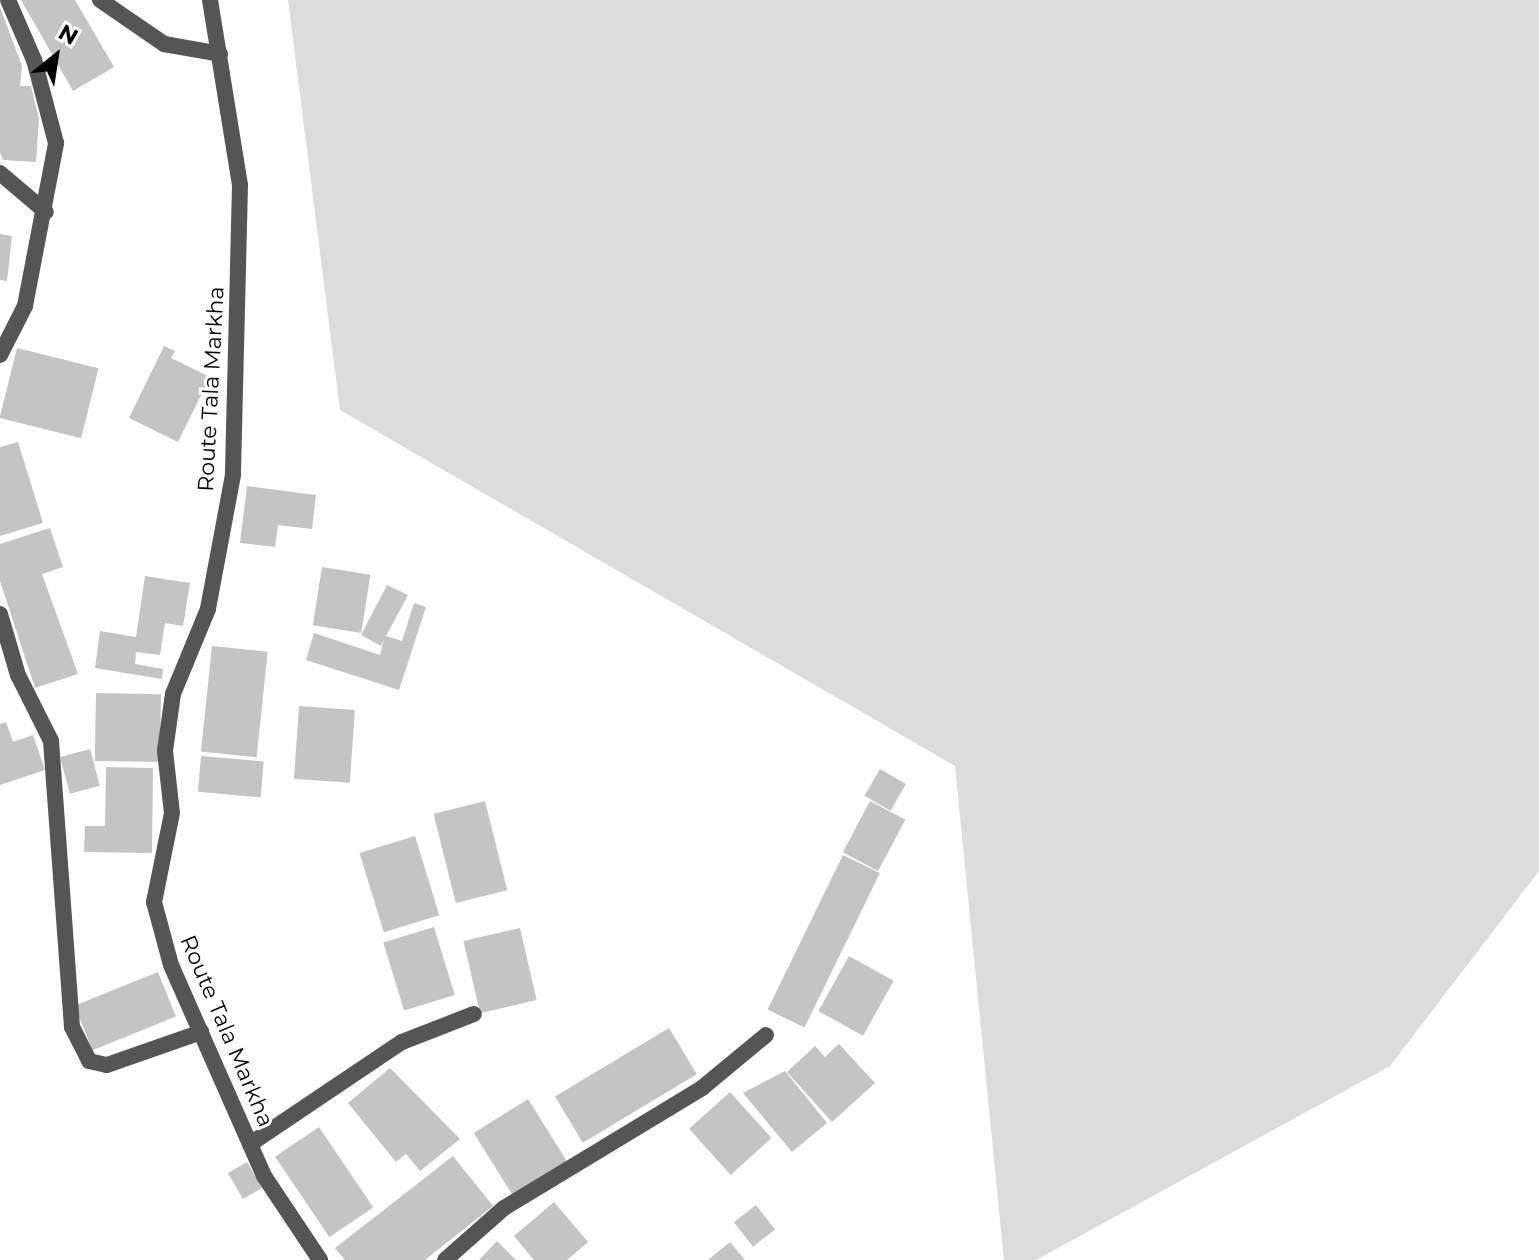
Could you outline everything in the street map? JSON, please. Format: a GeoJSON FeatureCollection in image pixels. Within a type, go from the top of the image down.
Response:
{"type":"FeatureCollection","features":[{"type":"Feature","properties":{"kind":"street"},"geometry":{"type":"LineString","coordinates":[[0,355],[25,306],[46,212],[56,143],[34,60],[8,0]]}},
{"type":"Feature","properties":{"kind":"street"},"geometry":{"type":"LineString","coordinates":[[100,0],[164,44],[220,54]]}},
{"type":"Feature","properties":{"kind":"street","name":"Route Tala Markha"},"geometry":{"type":"LineString","coordinates":[[210,0],[240,185],[233,475],[208,609],[173,694],[165,751],[172,813],[154,902],[201,1032],[250,1144],[320,1260]]}},
{"type":"Feature","properties":{"kind":"street"},"geometry":{"type":"LineString","coordinates":[[0,173],[46,212]]}},
{"type":"Feature","properties":{"kind":"street"},"geometry":{"type":"LineString","coordinates":[[0,614],[18,675],[51,741],[72,1027],[89,1061],[107,1065],[201,1032]]}},
{"type":"Feature","properties":{"kind":"street"},"geometry":{"type":"LineString","coordinates":[[250,1144],[402,1042],[474,1014]]}},
{"type":"Feature","properties":{"kind":"street"},"geometry":{"type":"LineString","coordinates":[[445,1260],[504,1208],[702,1088],[766,1035]]}},
{"type":"Feature","properties":{"kind":"shaded area"},"geometry":{"type":"Polygon","coordinates":[[[288,0],[1539,0],[1539,871],[1390,1066],[1036,1260],[1004,1260],[955,766],[340,410],[288,0]]]}},
{"type":"Feature","properties":{"kind":"building"},"geometry":{"type":"Polygon","coordinates":[[[21,0],[75,0],[114,67],[73,91],[21,0]]]}},
{"type":"Feature","properties":{"kind":"building"},"geometry":{"type":"Polygon","coordinates":[[[0,7],[22,66],[20,86],[31,86],[39,119],[36,162],[3,160],[0,152],[0,7]]]}},
{"type":"Feature","properties":{"kind":"building"},"geometry":{"type":"Polygon","coordinates":[[[0,234],[12,236],[7,281],[0,280],[0,234]]]}},
{"type":"Feature","properties":{"kind":"building"},"geometry":{"type":"Polygon","coordinates":[[[164,346],[175,351],[171,358],[210,377],[178,442],[129,418],[164,346]]]}},
{"type":"Feature","properties":{"kind":"building"},"geometry":{"type":"Polygon","coordinates":[[[17,348],[99,368],[81,438],[0,418],[17,348]]]}},
{"type":"Feature","properties":{"kind":"building"},"geometry":{"type":"Polygon","coordinates":[[[18,442],[43,523],[0,536],[0,447],[18,442]]]}},
{"type":"Feature","properties":{"kind":"building"},"geometry":{"type":"Polygon","coordinates":[[[247,486],[316,495],[312,529],[278,525],[275,547],[240,543],[247,486]]]}},
{"type":"Feature","properties":{"kind":"building"},"geometry":{"type":"Polygon","coordinates":[[[50,528],[63,567],[42,574],[78,674],[35,688],[0,581],[0,544],[50,528]]]}},
{"type":"Feature","properties":{"kind":"building"},"geometry":{"type":"Polygon","coordinates":[[[322,567],[370,575],[361,633],[313,625],[322,567]]]}},
{"type":"Feature","properties":{"kind":"building"},"geometry":{"type":"Polygon","coordinates":[[[145,576],[190,583],[183,626],[165,623],[160,655],[136,652],[135,664],[163,669],[162,679],[95,668],[100,631],[136,637],[145,576]]]}},
{"type":"Feature","properties":{"kind":"building"},"geometry":{"type":"Polygon","coordinates":[[[387,585],[408,595],[386,636],[402,641],[414,603],[426,607],[399,690],[306,660],[314,633],[380,655],[384,639],[381,646],[361,635],[387,585]]]}},
{"type":"Feature","properties":{"kind":"building"},"geometry":{"type":"Polygon","coordinates":[[[212,646],[268,652],[257,757],[201,751],[212,646]]]}},
{"type":"Feature","properties":{"kind":"building"},"geometry":{"type":"Polygon","coordinates":[[[96,693],[161,694],[160,762],[95,761],[96,693]]]}},
{"type":"Feature","properties":{"kind":"building"},"geometry":{"type":"Polygon","coordinates":[[[299,706],[355,710],[350,783],[294,779],[299,706]]]}},
{"type":"Feature","properties":{"kind":"building"},"geometry":{"type":"Polygon","coordinates":[[[6,722],[13,742],[33,735],[45,770],[0,785],[0,724],[6,722]]]}},
{"type":"Feature","properties":{"kind":"building"},"geometry":{"type":"Polygon","coordinates":[[[90,749],[100,786],[70,794],[60,757],[90,749]]]}},
{"type":"Feature","properties":{"kind":"building"},"geometry":{"type":"Polygon","coordinates":[[[201,756],[264,761],[261,797],[198,792],[201,756]]]}},
{"type":"Feature","properties":{"kind":"building"},"geometry":{"type":"Polygon","coordinates":[[[106,767],[153,768],[152,853],[84,852],[85,826],[105,826],[106,767]]]}},
{"type":"Feature","properties":{"kind":"building"},"geometry":{"type":"Polygon","coordinates":[[[880,769],[906,784],[890,811],[864,796],[880,769]]]}},
{"type":"Feature","properties":{"kind":"building"},"geometry":{"type":"Polygon","coordinates":[[[485,801],[507,890],[456,903],[434,814],[485,801]]]}},
{"type":"Feature","properties":{"kind":"building"},"geometry":{"type":"Polygon","coordinates":[[[870,801],[905,820],[878,871],[843,852],[870,801]]]}},
{"type":"Feature","properties":{"kind":"building"},"geometry":{"type":"Polygon","coordinates":[[[415,836],[439,915],[384,932],[360,853],[415,836]]]}},
{"type":"Feature","properties":{"kind":"building"},"geometry":{"type":"Polygon","coordinates":[[[843,855],[880,873],[804,1028],[768,1010],[843,855]]]}},
{"type":"Feature","properties":{"kind":"building"},"geometry":{"type":"Polygon","coordinates":[[[434,927],[455,995],[404,1010],[383,942],[434,927]]]}},
{"type":"Feature","properties":{"kind":"building"},"geometry":{"type":"Polygon","coordinates":[[[520,928],[537,1000],[480,1013],[463,941],[520,928]]]}},
{"type":"Feature","properties":{"kind":"building"},"geometry":{"type":"Polygon","coordinates":[[[849,956],[894,981],[863,1036],[818,1011],[849,956]]]}},
{"type":"Feature","properties":{"kind":"building"},"geometry":{"type":"Polygon","coordinates":[[[158,972],[176,1017],[93,1050],[75,1006],[158,972]]]}},
{"type":"Feature","properties":{"kind":"building"},"geometry":{"type":"Polygon","coordinates":[[[669,1028],[697,1074],[583,1143],[555,1097],[669,1028]]]}},
{"type":"Feature","properties":{"kind":"building"},"geometry":{"type":"Polygon","coordinates":[[[839,1044],[875,1083],[832,1122],[787,1072],[815,1046],[825,1057],[839,1044]]]}},
{"type":"Feature","properties":{"kind":"building"},"geometry":{"type":"Polygon","coordinates":[[[390,1068],[460,1139],[420,1171],[406,1154],[396,1162],[348,1103],[390,1068]]]}},
{"type":"Feature","properties":{"kind":"building"},"geometry":{"type":"Polygon","coordinates":[[[785,1071],[827,1123],[792,1152],[743,1093],[785,1071]]]}},
{"type":"Feature","properties":{"kind":"building"},"geometry":{"type":"Polygon","coordinates":[[[730,1092],[771,1138],[731,1175],[689,1129],[730,1092]]]}},
{"type":"Feature","properties":{"kind":"building"},"geometry":{"type":"Polygon","coordinates":[[[528,1099],[567,1162],[513,1196],[474,1133],[528,1099]]]}},
{"type":"Feature","properties":{"kind":"building"},"geometry":{"type":"Polygon","coordinates":[[[319,1127],[373,1207],[329,1237],[275,1157],[319,1127]]]}},
{"type":"Feature","properties":{"kind":"building"},"geometry":{"type":"Polygon","coordinates":[[[453,1156],[493,1206],[425,1260],[345,1260],[335,1248],[453,1156]]]}},
{"type":"Feature","properties":{"kind":"building"},"geometry":{"type":"Polygon","coordinates":[[[247,1162],[262,1188],[243,1199],[228,1173],[247,1162]]]}},
{"type":"Feature","properties":{"kind":"building"},"geometry":{"type":"Polygon","coordinates":[[[554,1202],[588,1242],[567,1260],[534,1260],[514,1236],[554,1202]]]}},
{"type":"Feature","properties":{"kind":"building"},"geometry":{"type":"Polygon","coordinates":[[[756,1205],[775,1229],[753,1247],[734,1222],[756,1205]]]}},
{"type":"Feature","properties":{"kind":"building"},"geometry":{"type":"Polygon","coordinates":[[[497,1241],[516,1260],[479,1260],[497,1241]]]}},
{"type":"Feature","properties":{"kind":"building"},"geometry":{"type":"Polygon","coordinates":[[[730,1242],[745,1260],[708,1260],[730,1242]]]}}]}
